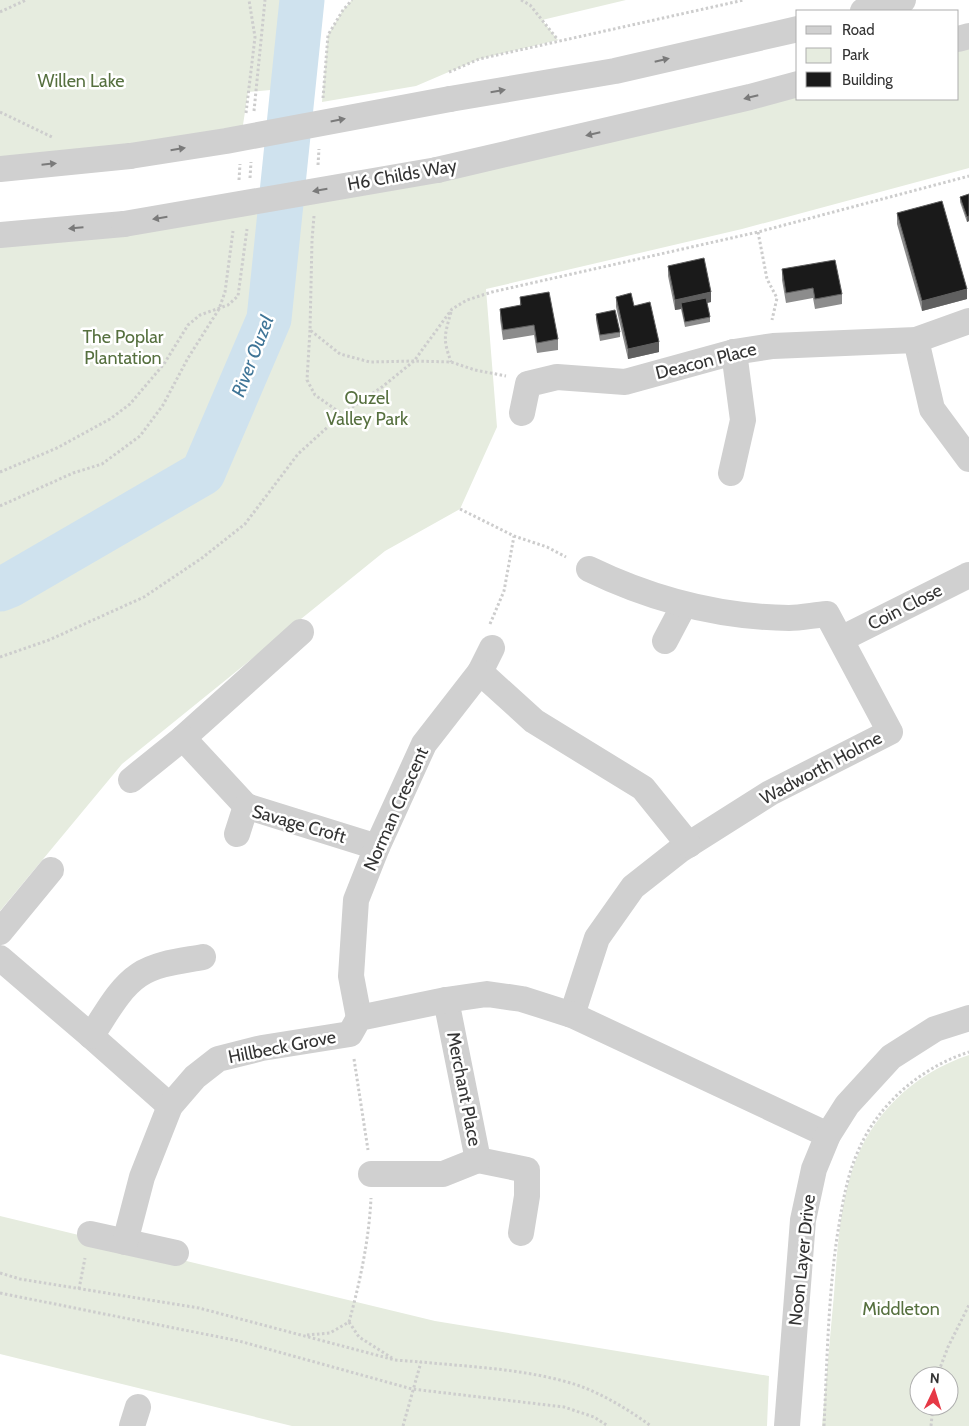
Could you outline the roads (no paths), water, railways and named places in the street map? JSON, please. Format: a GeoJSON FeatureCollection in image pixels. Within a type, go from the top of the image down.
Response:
{"type":"FeatureCollection","features":[{"type":"Feature","properties":{"kind":"street"},"geometry":{"type":"LineString","coordinates":[[867,10],[903,0]]}},
{"type":"Feature","properties":{"kind":"street"},"geometry":{"type":"LineString","coordinates":[[0,169],[130,156],[226,141],[450,99],[614,71],[796,29]]}},
{"type":"Feature","properties":{"kind":"street","name":"H6 Childs Way"},"geometry":{"type":"LineString","coordinates":[[0,235],[124,224],[437,170],[796,85]]}},
{"type":"Feature","properties":{"kind":"street","name":"Deacon Place"},"geometry":{"type":"LineString","coordinates":[[522,413],[528,384],[557,377],[625,382],[734,352],[773,346],[916,340],[969,321]]}},
{"type":"Feature","properties":{"kind":"street"},"geometry":{"type":"LineString","coordinates":[[916,340],[932,409],[969,459]]}},
{"type":"Feature","properties":{"kind":"street"},"geometry":{"type":"LineString","coordinates":[[731,473],[743,420],[734,352]]}},
{"type":"Feature","properties":{"kind":"street","name":"Wadworth Holme"},"geometry":{"type":"LineString","coordinates":[[572,1015],[597,938],[633,886],[689,844],[770,794],[890,732],[827,614],[781,617],[738,614],[684,605],[620,584],[589,569]]}},
{"type":"Feature","properties":{"kind":"street","name":"Coin Close"},"geometry":{"type":"LineString","coordinates":[[841,639],[969,575]]}},
{"type":"Feature","properties":{"kind":"street"},"geometry":{"type":"LineString","coordinates":[[666,641],[684,605]]}},
{"type":"Feature","properties":{"kind":"street"},"geometry":{"type":"LineString","coordinates":[[132,780],[183,738],[301,632]]}},
{"type":"Feature","properties":{"kind":"street","name":"Norman Crescent"},"geometry":{"type":"LineString","coordinates":[[359,1018],[351,976],[356,900],[377,847],[424,744],[480,672],[490,637]]}},
{"type":"Feature","properties":{"kind":"street"},"geometry":{"type":"LineString","coordinates":[[480,672],[534,721],[643,788],[689,844]]}},
{"type":"Feature","properties":{"kind":"street"},"geometry":{"type":"LineString","coordinates":[[183,738],[246,806]]}},
{"type":"Feature","properties":{"kind":"street","name":"Savage Croft"},"geometry":{"type":"LineString","coordinates":[[237,834],[246,806],[377,847]]}},
{"type":"Feature","properties":{"kind":"street"},"geometry":{"type":"LineString","coordinates":[[0,932],[51,870]]}},
{"type":"Feature","properties":{"kind":"street"},"geometry":{"type":"LineString","coordinates":[[91,1036],[124,989],[140,974],[161,966],[203,957]]}},
{"type":"Feature","properties":{"kind":"street"},"geometry":{"type":"LineString","coordinates":[[0,958],[170,1106]]}},
{"type":"Feature","properties":{"kind":"street"},"geometry":{"type":"LineString","coordinates":[[359,1018],[446,1000],[487,994],[522,999],[572,1015],[828,1135]]}},
{"type":"Feature","properties":{"kind":"street","name":"Merchant Place"},"geometry":{"type":"LineString","coordinates":[[446,1000],[478,1160],[527,1170],[527,1196],[520,1233]]}},
{"type":"Feature","properties":{"kind":"street","name":"Hillbeck Grove"},"geometry":{"type":"LineString","coordinates":[[126,1242],[142,1177],[170,1106],[195,1077],[218,1060],[262,1048],[350,1034],[359,1018]]}},
{"type":"Feature","properties":{"kind":"street","name":"Noon Layer Drive"},"geometry":{"type":"LineString","coordinates":[[787,1426],[803,1220],[814,1169],[828,1135],[847,1105],[891,1057],[935,1029],[969,1018]]}},
{"type":"Feature","properties":{"kind":"street"},"geometry":{"type":"LineString","coordinates":[[370,1174],[443,1174],[478,1160]]}},
{"type":"Feature","properties":{"kind":"street"},"geometry":{"type":"LineString","coordinates":[[90,1234],[176,1253]]}},
{"type":"Feature","properties":{"kind":"waterway","name":"River Ouzel"},"geometry":{"type":"LineString","coordinates":[[0,589],[203,473],[269,319],[302,0]]}},
{"type":"Feature","properties":{"kind":"park label","name":"Willen Lake"},"geometry":{"type":"Point","coordinates":[81,81]}},
{"type":"Feature","properties":{"kind":"park label","name":"The Poplar Plantation"},"geometry":{"type":"Point","coordinates":[123,347]}},
{"type":"Feature","properties":{"kind":"park label","name":"Ouzel Valley Park"},"geometry":{"type":"Point","coordinates":[367,408]}},
{"type":"Feature","properties":{"kind":"park label","name":"Middleton"},"geometry":{"type":"Point","coordinates":[901,1309]}}]}
